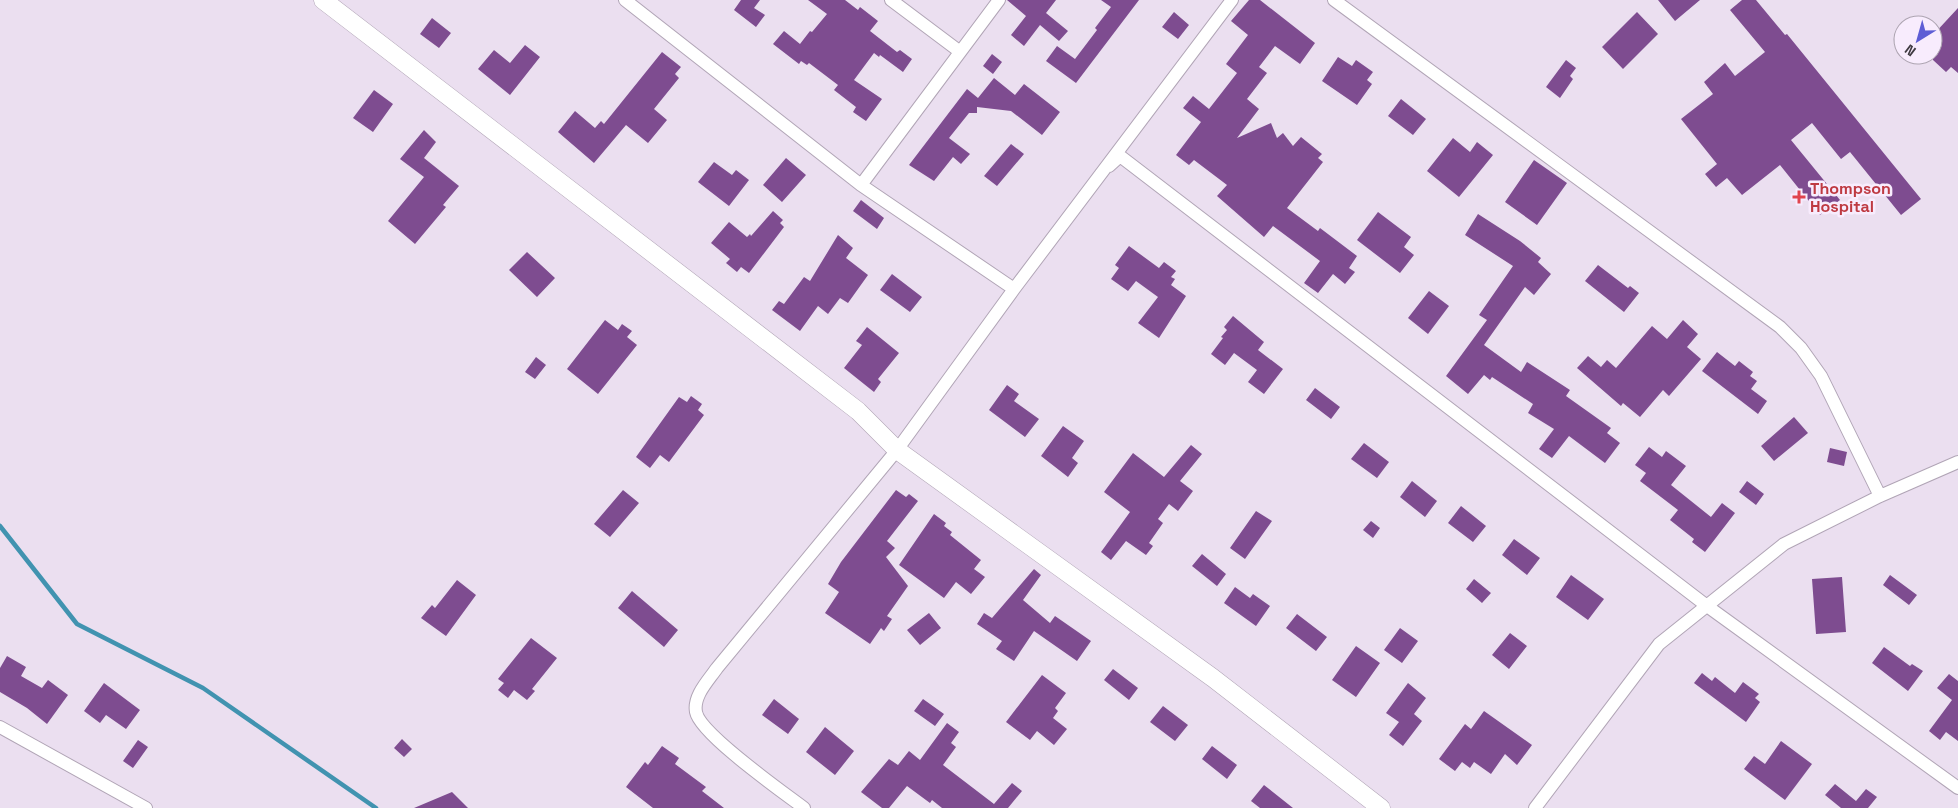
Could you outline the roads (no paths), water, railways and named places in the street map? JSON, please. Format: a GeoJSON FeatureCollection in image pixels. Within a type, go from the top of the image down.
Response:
{"type":"FeatureCollection","features":[{"type":"Feature","properties":{"kind":"street"},"geometry":{"type":"LineString","coordinates":[[323,0],[858,410],[897,450],[1213,678],[1381,808]]}},
{"type":"Feature","properties":{"kind":"street"},"geometry":{"type":"LineString","coordinates":[[626,0],[861,185],[1014,289]]}},
{"type":"Feature","properties":{"kind":"street"},"geometry":{"type":"LineString","coordinates":[[891,0],[959,52]]}},
{"type":"Feature","properties":{"kind":"street"},"geometry":{"type":"LineString","coordinates":[[861,185],[999,0]]}},
{"type":"Feature","properties":{"kind":"street"},"geometry":{"type":"LineString","coordinates":[[804,808],[744,762],[699,722],[696,710],[699,694],[717,668],[897,450],[1014,289],[1109,166],[1232,0]]}},
{"type":"Feature","properties":{"kind":"street"},"geometry":{"type":"LineString","coordinates":[[1334,0],[1780,327],[1801,348],[1821,376],[1880,496]]}},
{"type":"Feature","properties":{"kind":"street"},"geometry":{"type":"LineString","coordinates":[[1109,166],[1120,156],[1707,606],[1958,788]]}},
{"type":"Feature","properties":{"kind":"street"},"geometry":{"type":"LineString","coordinates":[[1535,808],[1659,644],[1784,544],[1880,496],[1958,462]]}},
{"type":"Feature","properties":{"kind":"street"},"geometry":{"type":"LineString","coordinates":[[0,727],[146,808]]}},
{"type":"Feature","properties":{"kind":"waterway"},"geometry":{"type":"LineString","coordinates":[[0,526],[77,624],[203,688],[376,808]]}},
{"type":"Feature","properties":{"kind":"place","name":"Thompson Hospital"},"geometry":{"type":"Point","coordinates":[1799,197]}}]}
